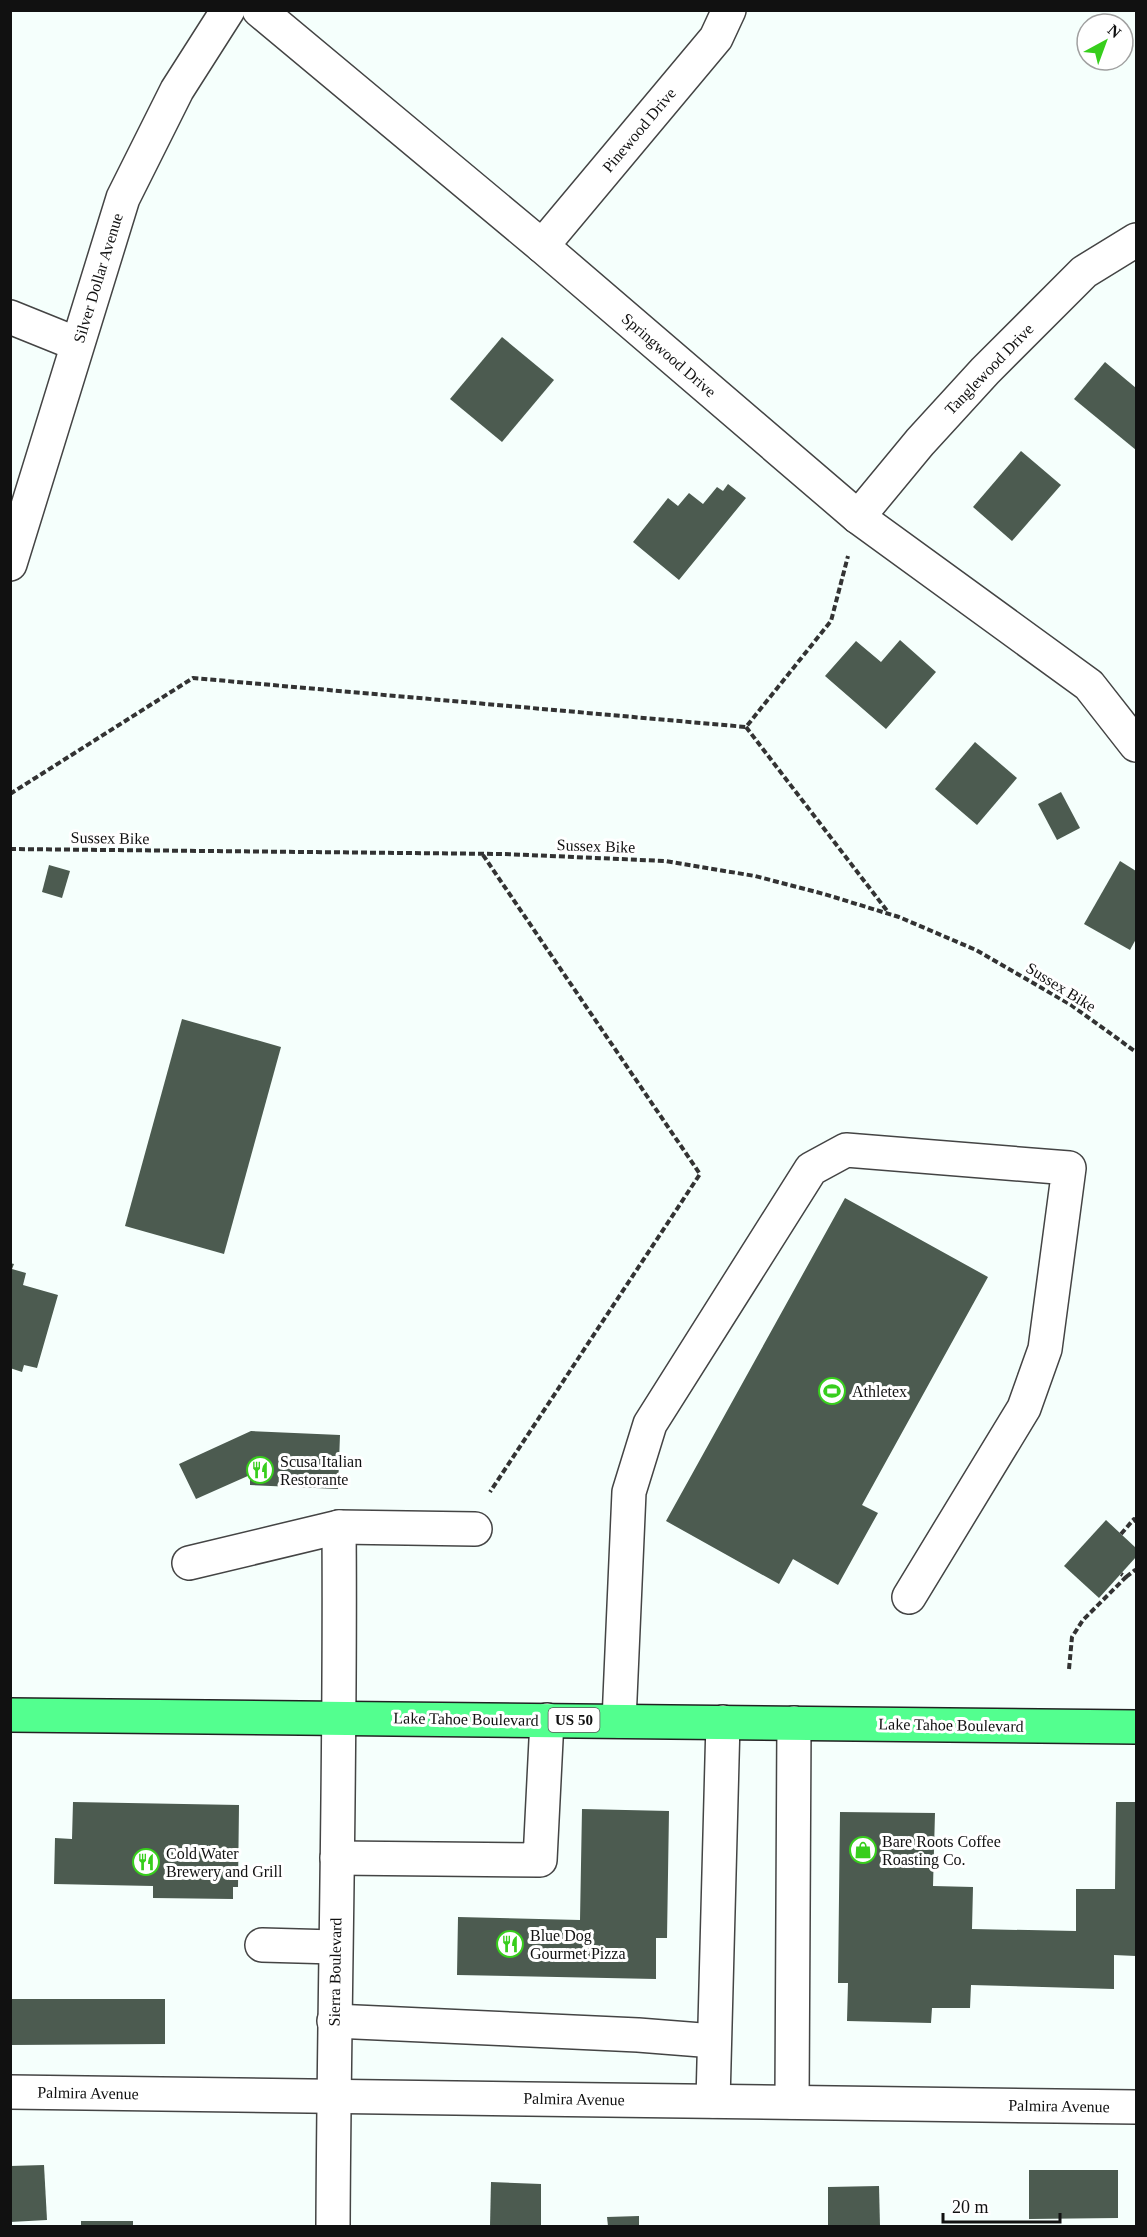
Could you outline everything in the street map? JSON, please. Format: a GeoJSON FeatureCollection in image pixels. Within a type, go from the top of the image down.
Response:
{"type":"FeatureCollection","features":[{"type":"Feature","properties":{"kind":"highway","name":"Lake Tahoe Boulevard"},"geometry":{"type":"LineString","coordinates":[[10,1715],[1137,1727]]}},
{"type":"Feature","properties":{"kind":"street","name":"Silver Dollar Avenue"},"geometry":{"type":"LineString","coordinates":[[10,564],[123,198],[177,90],[228,10]]}},
{"type":"Feature","properties":{"kind":"street","name":"Springwood Drive"},"geometry":{"type":"LineString","coordinates":[[260,10],[542,246],[858,517],[1089,685],[1137,745]]}},
{"type":"Feature","properties":{"kind":"street","name":"Pinewood Drive"},"geometry":{"type":"LineString","coordinates":[[542,246],[716,38],[729,10]]}},
{"type":"Feature","properties":{"kind":"street","name":"Tanglewood Drive"},"geometry":{"type":"LineString","coordinates":[[858,517],[920,442],[985,371],[1084,272],[1137,240]]}},
{"type":"Feature","properties":{"kind":"street"},"geometry":{"type":"LineString","coordinates":[[10,317],[77,344]]}},
{"type":"Feature","properties":{"kind":"street"},"geometry":{"type":"LineString","coordinates":[[618,1721],[629,1492],[650,1424],[812,1169],[846,1150],[1069,1168],[1045,1349],[1024,1408],[909,1597]]}},
{"type":"Feature","properties":{"kind":"street"},"geometry":{"type":"LineString","coordinates":[[189,1563],[339,1527],[475,1529]]}},
{"type":"Feature","properties":{"kind":"street","name":"Sierra Boulevard"},"geometry":{"type":"LineString","coordinates":[[333,2226],[339,1527]]}},
{"type":"Feature","properties":{"kind":"street"},"geometry":{"type":"LineString","coordinates":[[337,1858],[540,1860],[547,1720]]}},
{"type":"Feature","properties":{"kind":"street"},"geometry":{"type":"LineString","coordinates":[[713,2101],[723,1722]]}},
{"type":"Feature","properties":{"kind":"street"},"geometry":{"type":"LineString","coordinates":[[792,2102],[794,1723]]}},
{"type":"Feature","properties":{"kind":"street"},"geometry":{"type":"LineString","coordinates":[[262,1945],[335,1947]]}},
{"type":"Feature","properties":{"kind":"street"},"geometry":{"type":"LineString","coordinates":[[334,2021],[638,2035],[714,2041]]}},
{"type":"Feature","properties":{"kind":"street","name":"Palmira Avenue"},"geometry":{"type":"LineString","coordinates":[[10,2092],[1137,2107]]}},
{"type":"Feature","properties":{"kind":"path"},"geometry":{"type":"LineString","coordinates":[[746,727],[831,621],[858,517]]}},
{"type":"Feature","properties":{"kind":"path"},"geometry":{"type":"LineString","coordinates":[[10,794],[193,678],[746,727],[889,914]]}},
{"type":"Feature","properties":{"kind":"path","name":"Sussex Bike"},"geometry":{"type":"LineString","coordinates":[[10,849],[482,854],[665,861],[755,876],[889,914],[976,950],[1071,1005],[1137,1052]]}},
{"type":"Feature","properties":{"kind":"path"},"geometry":{"type":"LineString","coordinates":[[482,854],[700,1174],[490,1492]]}},
{"type":"Feature","properties":{"kind":"path"},"geometry":{"type":"LineString","coordinates":[[1121,1534],[1134,1520],[1137,1522]]}},
{"type":"Feature","properties":{"kind":"path"},"geometry":{"type":"LineString","coordinates":[[1069,1669],[1072,1636],[1083,1620],[1136,1570]]}},
{"type":"Feature","properties":{"kind":"path"},"geometry":{"type":"LineString","coordinates":[[1121,1574],[1126,1577]]}},
{"type":"Feature","properties":{"kind":"building"},"geometry":{"type":"Polygon","coordinates":[[[502,337],[554,380],[502,442],[450,399],[502,337]]]}},
{"type":"Feature","properties":{"kind":"building"},"geometry":{"type":"Polygon","coordinates":[[[1105,362],[1136,388],[1136,450],[1074,399],[1105,362]]]}},
{"type":"Feature","properties":{"kind":"building"},"geometry":{"type":"Polygon","coordinates":[[[1021,451],[1061,485],[1012,541],[973,507],[1021,451]]]}},
{"type":"Feature","properties":{"kind":"building"},"geometry":{"type":"Polygon","coordinates":[[[728,484],[746,498],[679,580],[633,542],[668,498],[678,506],[689,493],[703,504],[717,487],[723,491],[728,484]]]}},
{"type":"Feature","properties":{"kind":"building"},"geometry":{"type":"Polygon","coordinates":[[[900,640],[936,672],[886,729],[825,676],[856,641],[881,662],[900,640]]]}},
{"type":"Feature","properties":{"kind":"building"},"geometry":{"type":"Polygon","coordinates":[[[975,742],[1017,778],[977,825],[935,789],[975,742]]]}},
{"type":"Feature","properties":{"kind":"building"},"geometry":{"type":"Polygon","coordinates":[[[1061,792],[1080,828],[1057,840],[1038,804],[1061,792]]]}},
{"type":"Feature","properties":{"kind":"building"},"geometry":{"type":"Polygon","coordinates":[[[1120,861],[1136,871],[1136,939],[1130,950],[1084,924],[1120,861]]]}},
{"type":"Feature","properties":{"kind":"building"},"geometry":{"type":"Polygon","coordinates":[[[49,865],[70,871],[62,898],[42,892],[49,865]]]}},
{"type":"Feature","properties":{"kind":"building"},"geometry":{"type":"Polygon","coordinates":[[[182,1019],[281,1047],[224,1254],[125,1226],[182,1019]]]}},
{"type":"Feature","properties":{"kind":"building","name":"Athletex"},"geometry":{"type":"Polygon","coordinates":[[[845,1198],[988,1277],[862,1505],[878,1513],[838,1585],[793,1559],[779,1584],[666,1521],[845,1198]]]}},
{"type":"Feature","properties":{"kind":"building"},"geometry":{"type":"Polygon","coordinates":[[[10,1263],[14,1264],[12,1269],[26,1273],[23,1285],[58,1295],[37,1368],[24,1365],[22,1372],[10,1368],[10,1263]]]}},
{"type":"Feature","properties":{"kind":"building","name":"Scusa Italian Restorante"},"geometry":{"type":"Polygon","coordinates":[[[251,1431],[340,1435],[338,1489],[250,1485],[250,1475],[196,1499],[179,1464],[251,1431]]]}},
{"type":"Feature","properties":{"kind":"building"},"geometry":{"type":"Polygon","coordinates":[[[1106,1520],[1136,1548],[1136,1557],[1099,1598],[1064,1566],[1106,1520]]]}},
{"type":"Feature","properties":{"kind":"building","name":"Cold Water Brewery and Grill"},"geometry":{"type":"Polygon","coordinates":[[[73,1802],[239,1805],[238,1887],[233,1887],[233,1899],[153,1898],[153,1886],[54,1884],[55,1838],[72,1839],[73,1802]]]}},
{"type":"Feature","properties":{"kind":"building"},"geometry":{"type":"Polygon","coordinates":[[[1116,1802],[1136,1802],[1136,1956],[1114,1955],[1114,1989],[971,1985],[970,2008],[932,2008],[931,2023],[847,2021],[848,1983],[838,1983],[840,1812],[935,1813],[933,1886],[973,1887],[972,1929],[1076,1931],[1076,1889],[1115,1889],[1116,1802]]]}},
{"type":"Feature","properties":{"kind":"building"},"geometry":{"type":"Polygon","coordinates":[[[582,1809],[669,1811],[667,1938],[656,1938],[656,1979],[457,1975],[458,1917],[580,1920],[582,1809]]]}},
{"type":"Feature","properties":{"kind":"building"},"geometry":{"type":"Polygon","coordinates":[[[10,1999],[165,1999],[165,2044],[10,2045],[10,1999]]]}},
{"type":"Feature","properties":{"kind":"building"},"geometry":{"type":"Polygon","coordinates":[[[44,2165],[47,2220],[10,2222],[10,2166],[44,2165]]]}},
{"type":"Feature","properties":{"kind":"building"},"geometry":{"type":"Polygon","coordinates":[[[1029,2170],[1118,2170],[1118,2218],[1029,2219],[1029,2170]]]}},
{"type":"Feature","properties":{"kind":"building"},"geometry":{"type":"Polygon","coordinates":[[[491,2182],[541,2184],[541,2226],[490,2226],[491,2182]]]}},
{"type":"Feature","properties":{"kind":"building"},"geometry":{"type":"Polygon","coordinates":[[[879,2186],[880,2226],[828,2226],[828,2187],[879,2186]]]}},
{"type":"Feature","properties":{"kind":"building"},"geometry":{"type":"Polygon","coordinates":[[[639,2216],[639,2226],[608,2226],[607,2217],[639,2216]]]}},
{"type":"Feature","properties":{"kind":"building"},"geometry":{"type":"Polygon","coordinates":[[[81,2221],[133,2221],[133,2226],[81,2226],[81,2221]]]}},
{"type":"Feature","properties":{"kind":"place","name":"Athletex"},"geometry":{"type":"Point","coordinates":[832,1391]}},
{"type":"Feature","properties":{"kind":"place","name":"Scusa Italian Restorante"},"geometry":{"type":"Point","coordinates":[260,1470]}},
{"type":"Feature","properties":{"kind":"place","name":"Bare Roots Coffee Roasting Co."},"geometry":{"type":"Point","coordinates":[863,1850]}},
{"type":"Feature","properties":{"kind":"place","name":"Cold Water Brewery and Grill"},"geometry":{"type":"Point","coordinates":[146,1862]}},
{"type":"Feature","properties":{"kind":"place","name":"Blue Dog Gourmet Pizza"},"geometry":{"type":"Point","coordinates":[510,1944]}}]}
